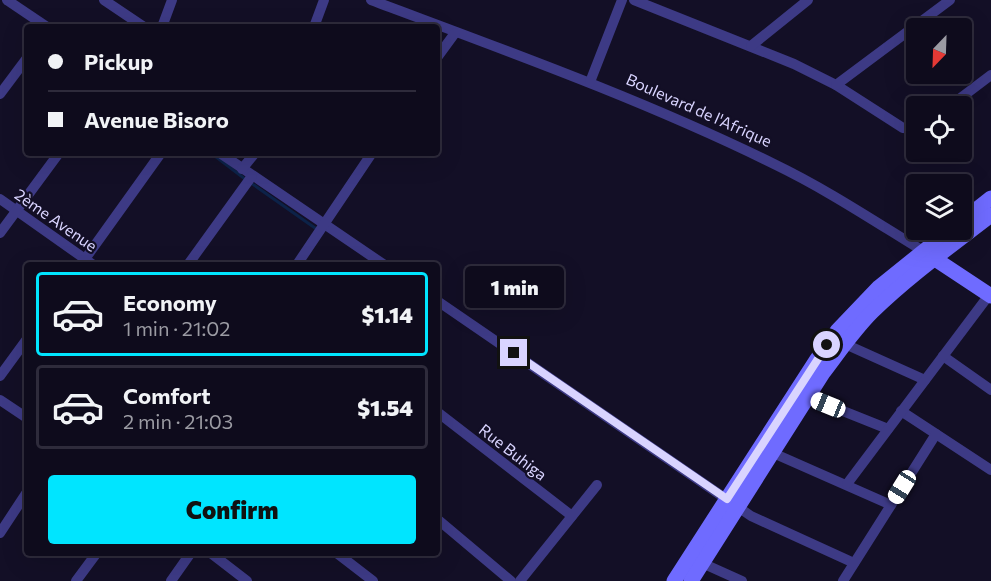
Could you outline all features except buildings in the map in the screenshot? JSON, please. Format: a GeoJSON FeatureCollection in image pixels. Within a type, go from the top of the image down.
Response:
{"type":"FeatureCollection","features":[{"type":"Feature","properties":{"kind":"street"},"geometry":{"type":"LineString","coordinates":[[7,0],[43,24]]}},
{"type":"Feature","properties":{"kind":"street"},"geometry":{"type":"LineString","coordinates":[[104,0],[140,24]]}},
{"type":"Feature","properties":{"kind":"street"},"geometry":{"type":"LineString","coordinates":[[163,24],[172,0]]}},
{"type":"Feature","properties":{"kind":"street"},"geometry":{"type":"LineString","coordinates":[[315,24],[324,0]]}},
{"type":"Feature","properties":{"kind":"street","name":"Boulevard de l'Afrique"},"geometry":{"type":"LineString","coordinates":[[371,0],[432,24]]}},
{"type":"Feature","properties":{"kind":"street"},"geometry":{"type":"LineString","coordinates":[[590,82],[622,0]]}},
{"type":"Feature","properties":{"kind":"street"},"geometry":{"type":"LineString","coordinates":[[634,0],[751,46],[836,84],[906,128]]}},
{"type":"Feature","properties":{"kind":"street"},"geometry":{"type":"LineString","coordinates":[[751,46],[808,0]]}},
{"type":"Feature","properties":{"kind":"street"},"geometry":{"type":"LineString","coordinates":[[836,84],[950,0]]}},
{"type":"Feature","properties":{"kind":"street","name":"Boulevard de l'Afrique"},"geometry":{"type":"LineString","coordinates":[[440,27],[590,82],[668,114],[776,165],[929,255],[990,296]]}},
{"type":"Feature","properties":{"kind":"street"},"geometry":{"type":"LineString","coordinates":[[440,54],[455,33]]}},
{"type":"Feature","properties":{"kind":"street"},"geometry":{"type":"LineString","coordinates":[[0,94],[24,62]]}},
{"type":"Feature","properties":{"kind":"street"},"geometry":{"type":"LineString","coordinates":[[963,96],[991,75]]}},
{"type":"Feature","properties":{"kind":"street"},"geometry":{"type":"LineString","coordinates":[[0,233],[57,156]]}},
{"type":"Feature","properties":{"kind":"street"},"geometry":{"type":"LineString","coordinates":[[83,262],[159,156]]}},
{"type":"Feature","properties":{"kind":"street"},"geometry":{"type":"LineString","coordinates":[[224,156],[380,262]]}},
{"type":"Feature","properties":{"kind":"street"},"geometry":{"type":"LineString","coordinates":[[242,169],[253,156]]}},
{"type":"Feature","properties":{"kind":"street"},"geometry":{"type":"LineString","coordinates":[[299,262],[370,156]]}},
{"type":"Feature","properties":{"kind":"street"},"geometry":{"type":"LineString","coordinates":[[190,262],[252,176]]}},
{"type":"Feature","properties":{"kind":"street","name":"2ème Avenue"},"geometry":{"type":"LineString","coordinates":[[0,198],[83,262]]}},
{"type":"Feature","properties":{"kind":"street"},"geometry":{"type":"LineString","coordinates":[[972,213],[991,198]]}},
{"type":"Feature","properties":{"kind":"street"},"geometry":{"type":"LineString","coordinates":[[691,581],[733,503],[817,359],[837,331],[879,287],[991,215]]}},
{"type":"Feature","properties":{"kind":"street"},"geometry":{"type":"LineString","coordinates":[[674,581],[773,453],[845,344],[871,313],[942,240]]}},
{"type":"Feature","properties":{"kind":"street"},"geometry":{"type":"LineString","coordinates":[[847,484],[990,296]]}},
{"type":"Feature","properties":{"kind":"street"},"geometry":{"type":"LineString","coordinates":[[440,303],[733,503],[769,525],[854,563]]}},
{"type":"Feature","properties":{"kind":"street"},"geometry":{"type":"LineString","coordinates":[[0,376],[24,343]]}},
{"type":"Feature","properties":{"kind":"street"},"geometry":{"type":"LineString","coordinates":[[845,344],[925,380]]}},
{"type":"Feature","properties":{"kind":"street"},"geometry":{"type":"LineString","coordinates":[[943,356],[991,390]]}},
{"type":"Feature","properties":{"kind":"street"},"geometry":{"type":"LineString","coordinates":[[808,397],[888,429]]}},
{"type":"Feature","properties":{"kind":"street"},"geometry":{"type":"LineString","coordinates":[[0,400],[24,416]]}},
{"type":"Feature","properties":{"kind":"street"},"geometry":{"type":"LineString","coordinates":[[901,411],[991,470]]}},
{"type":"Feature","properties":{"kind":"street","name":"Rue Buhiga"},"geometry":{"type":"LineString","coordinates":[[440,414],[572,516]]}},
{"type":"Feature","properties":{"kind":"street"},"geometry":{"type":"LineString","coordinates":[[843,581],[936,434]]}},
{"type":"Feature","properties":{"kind":"street"},"geometry":{"type":"LineString","coordinates":[[773,453],[891,505]]}},
{"type":"Feature","properties":{"kind":"street"},"geometry":{"type":"LineString","coordinates":[[520,581],[597,485]]}},
{"type":"Feature","properties":{"kind":"street"},"geometry":{"type":"LineString","coordinates":[[0,533],[24,497]]}},
{"type":"Feature","properties":{"kind":"street"},"geometry":{"type":"LineString","coordinates":[[440,521],[511,581]]}},
{"type":"Feature","properties":{"kind":"street"},"geometry":{"type":"LineString","coordinates":[[76,581],[95,556]]}},
{"type":"Feature","properties":{"kind":"street"},"geometry":{"type":"LineString","coordinates":[[171,581],[189,556]]}},
{"type":"Feature","properties":{"kind":"street"},"geometry":{"type":"LineString","coordinates":[[215,556],[247,581]]}},
{"type":"Feature","properties":{"kind":"street"},"geometry":{"type":"LineString","coordinates":[[341,556],[373,581]]}},
{"type":"Feature","properties":{"kind":"street"},"geometry":{"type":"LineString","coordinates":[[702,563],[742,581]]}},
{"type":"Feature","properties":{"kind":"waterway"},"geometry":{"type":"LineString","coordinates":[[215,156],[245,179]]}},
{"type":"Feature","properties":{"kind":"waterway"},"geometry":{"type":"LineString","coordinates":[[251,183],[315,228]]}},
{"type":"Feature","properties":{"kind":"route"},"geometry":{"type":"LineString","coordinates":[[514,353],[727,499],[827,345]]}}]}
